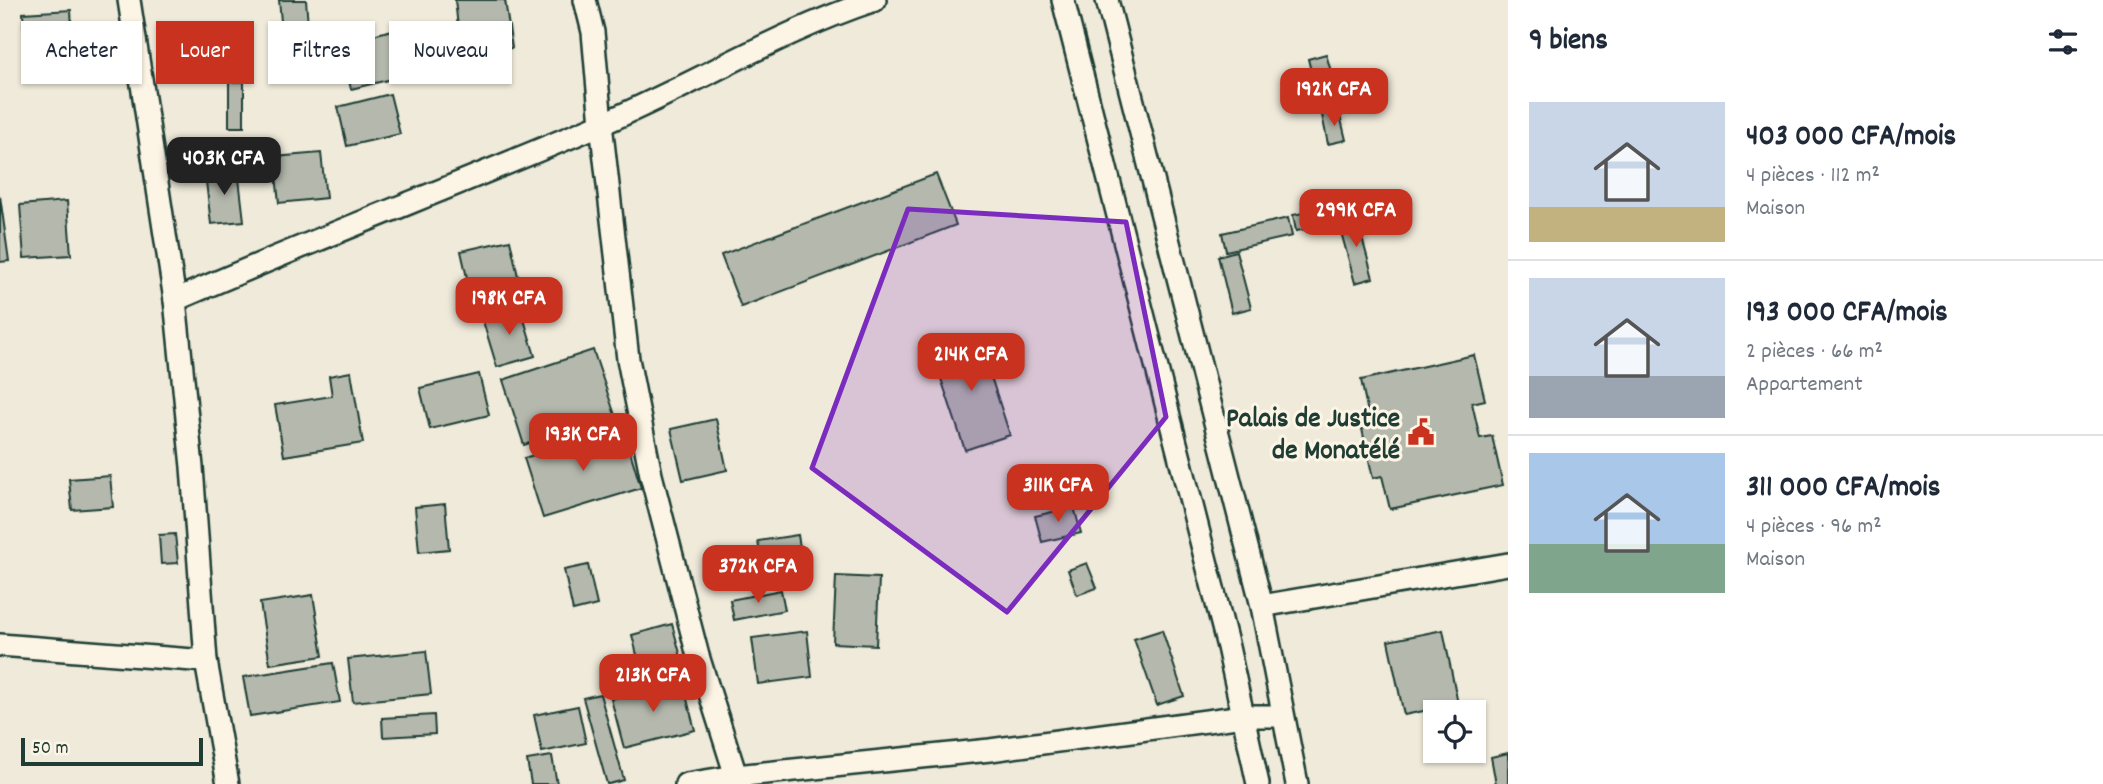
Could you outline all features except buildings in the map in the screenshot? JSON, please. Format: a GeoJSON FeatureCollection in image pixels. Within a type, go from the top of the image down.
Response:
{"type":"FeatureCollection","features":[{"type":"Feature","properties":{"kind":"street"},"geometry":{"type":"LineString","coordinates":[[129,0],[176,300],[192,467],[206,661],[228,784]]}},
{"type":"Feature","properties":{"kind":"street"},"geometry":{"type":"LineString","coordinates":[[585,0],[593,32],[628,359],[651,475],[698,656],[736,776]]}},
{"type":"Feature","properties":{"kind":"street"},"geometry":{"type":"LineString","coordinates":[[176,300],[273,257],[601,124],[788,33],[875,0]]}},
{"type":"Feature","properties":{"kind":"street"},"geometry":{"type":"LineString","coordinates":[[1063,0],[1244,716],[1258,784]]}},
{"type":"Feature","properties":{"kind":"street"},"geometry":{"type":"LineString","coordinates":[[1107,0],[1262,606],[1297,784]]}},
{"type":"Feature","properties":{"kind":"street"},"geometry":{"type":"LineString","coordinates":[[1262,606],[1508,564]]}},
{"type":"Feature","properties":{"kind":"street"},"geometry":{"type":"LineString","coordinates":[[0,645],[206,661]]}},
{"type":"Feature","properties":{"kind":"street"},"geometry":{"type":"LineString","coordinates":[[686,784],[736,776],[990,750],[1244,716],[1283,716]]}},
{"type":"Feature","properties":{"kind":"highlighted area"},"geometry":{"type":"Polygon","coordinates":[[[908,209],[1126,222],[1166,417],[1007,612],[812,468],[908,209]]]}},
{"type":"Feature","properties":{"kind":"place","name":"Palais de Justice de Monatélé"},"geometry":{"type":"Point","coordinates":[1421,432]}}]}
